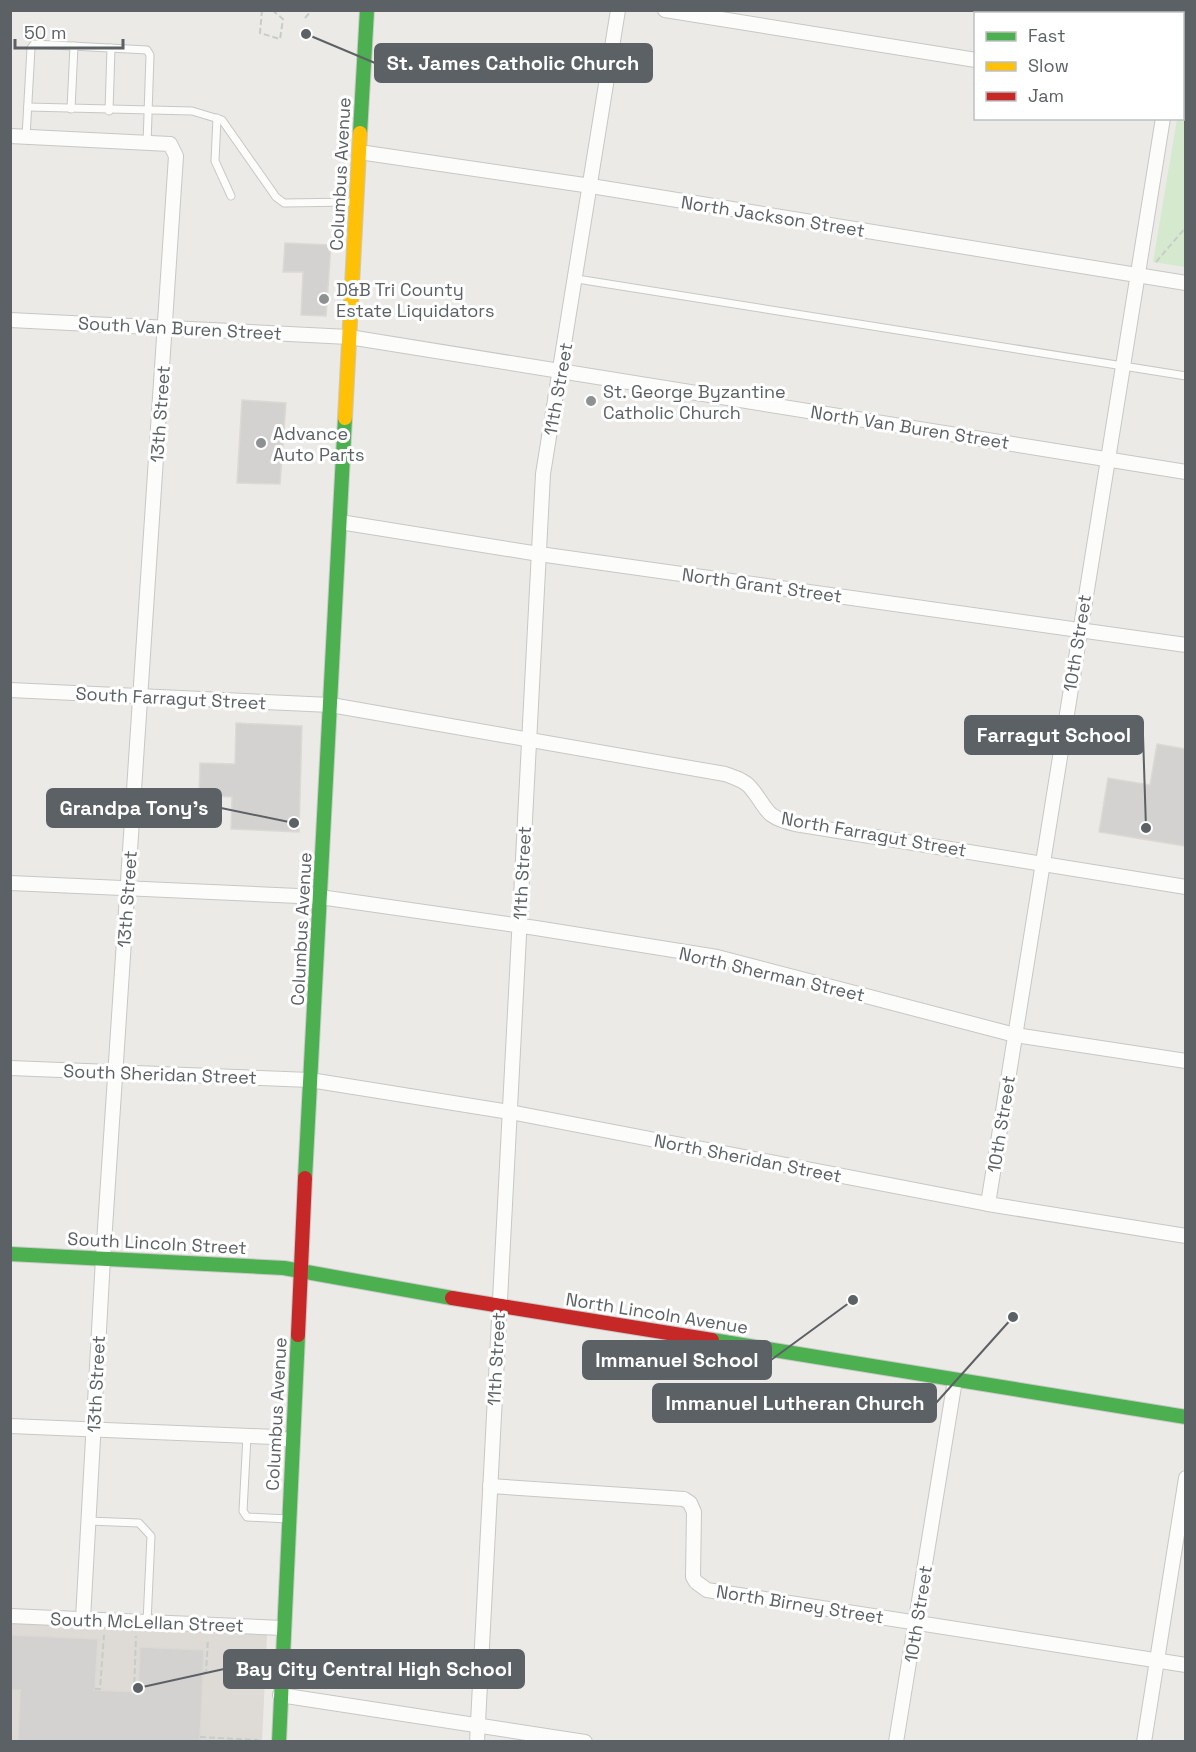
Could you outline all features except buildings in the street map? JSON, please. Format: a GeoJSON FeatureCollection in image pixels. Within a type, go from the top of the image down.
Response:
{"type":"FeatureCollection","features":[{"type":"Feature","properties":{"kind":"street","name":"Columbus Avenue"},"geometry":{"type":"LineString","coordinates":[[279,1742],[310,1080],[367,10]]}},
{"type":"Feature","properties":{"kind":"street","name":"11th Street"},"geometry":{"type":"LineString","coordinates":[[477,1742],[543,474],[577,279],[618,10]]}},
{"type":"Feature","properties":{"kind":"street"},"geometry":{"type":"LineString","coordinates":[[665,10],[974,60]]}},
{"type":"Feature","properties":{"kind":"street","name":"10th Street"},"geometry":{"type":"LineString","coordinates":[[988,1204],[1121,365],[1163,120]]}},
{"type":"Feature","properties":{"kind":"street"},"geometry":{"type":"LineString","coordinates":[[10,136],[147,144]]}},
{"type":"Feature","properties":{"kind":"street","name":"13th Street"},"geometry":{"type":"LineString","coordinates":[[83,1619],[103,1258],[176,156],[170,144],[147,144]]}},
{"type":"Feature","properties":{"kind":"street","name":"North Jackson Street"},"geometry":{"type":"LineString","coordinates":[[359,152],[591,186],[1185,283]]}},
{"type":"Feature","properties":{"kind":"street","name":"South Van Buren Street"},"geometry":{"type":"LineString","coordinates":[[10,320],[166,326],[349,337]]}},
{"type":"Feature","properties":{"kind":"street","name":"North Van Buren Street"},"geometry":{"type":"LineString","coordinates":[[349,337],[561,369],[1185,472]]}},
{"type":"Feature","properties":{"kind":"street","name":"North Grant Street"},"geometry":{"type":"LineString","coordinates":[[340,522],[538,554],[1185,645]]}},
{"type":"Feature","properties":{"kind":"street","name":"South Farragut Street"},"geometry":{"type":"LineString","coordinates":[[10,690],[331,705]]}},
{"type":"Feature","properties":{"kind":"street","name":"North Farragut Street"},"geometry":{"type":"LineString","coordinates":[[331,705],[725,774],[749,785],[765,811],[786,822],[1185,887]]}},
{"type":"Feature","properties":{"kind":"street","name":"North Sherman Street"},"geometry":{"type":"LineString","coordinates":[[10,883],[320,897],[519,926],[717,957],[1015,1035],[1185,1061]]}},
{"type":"Feature","properties":{"kind":"street","name":"South Sheridan Street"},"geometry":{"type":"LineString","coordinates":[[10,1068],[310,1080]]}},
{"type":"Feature","properties":{"kind":"street","name":"North Sheridan Street"},"geometry":{"type":"LineString","coordinates":[[310,1080],[510,1112],[988,1204],[1185,1236]]}},
{"type":"Feature","properties":{"kind":"street","name":"South Lincoln Street"},"geometry":{"type":"LineString","coordinates":[[10,1254],[284,1268],[301,1273]]}},
{"type":"Feature","properties":{"kind":"street","name":"North Lincoln Avenue"},"geometry":{"type":"LineString","coordinates":[[301,1273],[1185,1417]]}},
{"type":"Feature","properties":{"kind":"street","name":"10th Street"},"geometry":{"type":"LineString","coordinates":[[896,1742],[955,1380]]}},
{"type":"Feature","properties":{"kind":"street"},"geometry":{"type":"LineString","coordinates":[[10,1426],[247,1436],[293,1441]]}},
{"type":"Feature","properties":{"kind":"street"},"geometry":{"type":"LineString","coordinates":[[1144,1742],[1185,1478]]}},
{"type":"Feature","properties":{"kind":"street","name":"North Birney Street"},"geometry":{"type":"LineString","coordinates":[[490,1486],[684,1499],[690,1503],[694,1512],[693,1577],[707,1590],[917,1621],[1185,1665]]}},
{"type":"Feature","properties":{"kind":"street","name":"South McLellan Street"},"geometry":{"type":"LineString","coordinates":[[10,1616],[283,1628]]}},
{"type":"Feature","properties":{"kind":"street"},"geometry":{"type":"LineString","coordinates":[[280,1695],[585,1742]]}},
{"type":"Feature","properties":{"kind":"lane"},"geometry":{"type":"LineString","coordinates":[[26,137],[31,48],[34,44],[147,50],[150,55],[147,144]]}},
{"type":"Feature","properties":{"kind":"lane"},"geometry":{"type":"LineString","coordinates":[[70,109],[74,46]]}},
{"type":"Feature","properties":{"kind":"lane"},"geometry":{"type":"LineString","coordinates":[[109,111],[111,48]]}},
{"type":"Feature","properties":{"kind":"lane"},"geometry":{"type":"LineString","coordinates":[[28,107],[109,111],[148,109],[192,111],[217,118],[222,120],[276,197],[284,203],[356,202]]}},
{"type":"Feature","properties":{"kind":"lane"},"geometry":{"type":"LineString","coordinates":[[217,118],[215,161],[231,196]]}},
{"type":"Feature","properties":{"kind":"lane"},"geometry":{"type":"LineString","coordinates":[[577,279],[1185,376]]}},
{"type":"Feature","properties":{"kind":"lane"},"geometry":{"type":"LineString","coordinates":[[247,1436],[243,1511],[248,1517],[289,1519]]}},
{"type":"Feature","properties":{"kind":"lane"},"geometry":{"type":"LineString","coordinates":[[88,1521],[139,1523],[151,1536],[147,1622]]}},
{"type":"Feature","properties":{"kind":"path"},"geometry":{"type":"LineString","coordinates":[[262,10],[260,33],[280,39],[283,20],[272,10]]}},
{"type":"Feature","properties":{"kind":"path"},"geometry":{"type":"LineString","coordinates":[[305,18],[312,10]]}},
{"type":"Feature","properties":{"kind":"path"},"geometry":{"type":"LineString","coordinates":[[1156,262],[1185,227]]}},
{"type":"Feature","properties":{"kind":"path"},"geometry":{"type":"LineString","coordinates":[[95,1689],[100,1689],[104,1635]]}},
{"type":"Feature","properties":{"kind":"path"},"geometry":{"type":"LineString","coordinates":[[134,1692],[136,1636]]}},
{"type":"Feature","properties":{"kind":"path"},"geometry":{"type":"LineString","coordinates":[[203,1672],[206,1672],[208,1639]]}},
{"type":"Feature","properties":{"kind":"path"},"geometry":{"type":"LineString","coordinates":[[200,1737],[255,1741]]}},
{"type":"Feature","properties":{"kind":"shaded area"},"geometry":{"type":"Polygon","coordinates":[[[11,1623],[267,1635],[262,1741],[11,1742],[11,1623]]]}},
{"type":"Feature","properties":{"kind":"green space"},"geometry":{"type":"Polygon","coordinates":[[[1185,70],[1185,267],[1153,262],[1177,120],[1184,120],[1185,70]]]}},
{"type":"Feature","properties":{"kind":"traffic: fast"},"geometry":{"type":"LineString","coordinates":[[360,133],[367,10]]}},
{"type":"Feature","properties":{"kind":"traffic: fast"},"geometry":{"type":"LineString","coordinates":[[305,1178],[345,418]]}},
{"type":"Feature","properties":{"kind":"traffic: fast"},"geometry":{"type":"LineString","coordinates":[[10,1254],[284,1268],[452,1298]]}},
{"type":"Feature","properties":{"kind":"traffic: fast"},"geometry":{"type":"LineString","coordinates":[[279,1742],[298,1335]]}},
{"type":"Feature","properties":{"kind":"traffic: fast"},"geometry":{"type":"LineString","coordinates":[[712,1340],[1186,1417]]}},
{"type":"Feature","properties":{"kind":"traffic: slow"},"geometry":{"type":"LineString","coordinates":[[345,418],[360,133]]}},
{"type":"Feature","properties":{"kind":"traffic: jam"},"geometry":{"type":"LineString","coordinates":[[298,1335],[305,1178]]}},
{"type":"Feature","properties":{"kind":"traffic: jam"},"geometry":{"type":"LineString","coordinates":[[452,1298],[712,1340]]}},
{"type":"Feature","properties":{"kind":"place","name":"St. James Catholic Church"},"geometry":{"type":"Point","coordinates":[306,34]}},
{"type":"Feature","properties":{"kind":"place","name":"D&B Tri County Estate Liquidators"},"geometry":{"type":"Point","coordinates":[324,299]}},
{"type":"Feature","properties":{"kind":"place","name":"St. George Byzantine Catholic Church"},"geometry":{"type":"Point","coordinates":[591,401]}},
{"type":"Feature","properties":{"kind":"place","name":"Advance Auto Parts"},"geometry":{"type":"Point","coordinates":[261,443]}},
{"type":"Feature","properties":{"kind":"place","name":"Grandpa Tony's"},"geometry":{"type":"Point","coordinates":[294,823]}},
{"type":"Feature","properties":{"kind":"place","name":"Farragut School"},"geometry":{"type":"Point","coordinates":[1146,828]}},
{"type":"Feature","properties":{"kind":"place","name":"Immanuel School"},"geometry":{"type":"Point","coordinates":[853,1300]}},
{"type":"Feature","properties":{"kind":"place","name":"Immanuel Lutheran Church"},"geometry":{"type":"Point","coordinates":[1013,1317]}},
{"type":"Feature","properties":{"kind":"place","name":"Bay City Central High School"},"geometry":{"type":"Point","coordinates":[138,1688]}}]}
